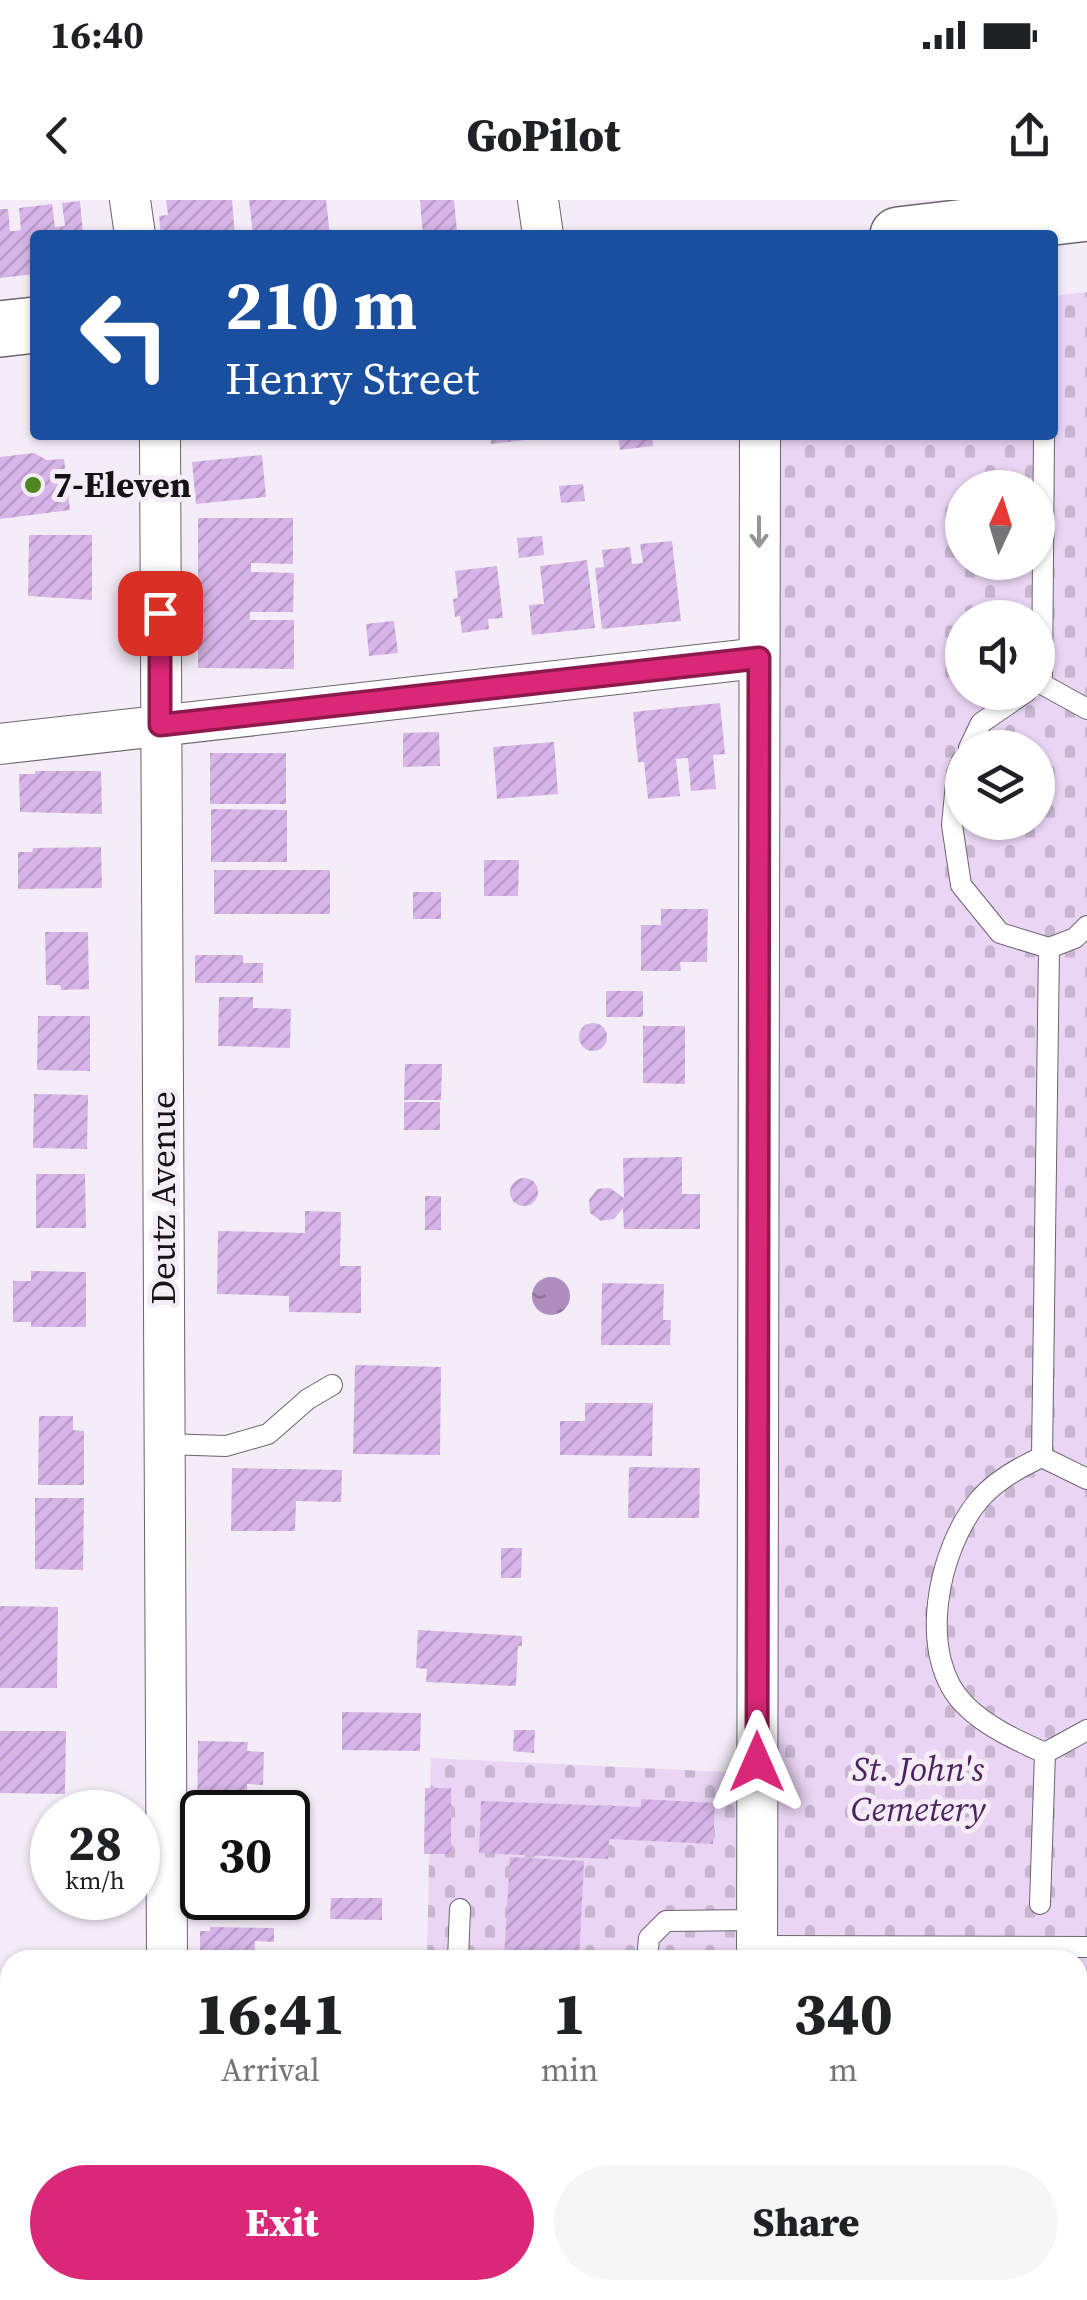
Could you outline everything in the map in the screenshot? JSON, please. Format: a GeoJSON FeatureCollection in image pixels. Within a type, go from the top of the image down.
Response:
{"type":"FeatureCollection","features":[{"type":"Feature","properties":{"kind":"main road"},"geometry":{"type":"LineString","coordinates":[[931,221],[1060,222]]}},
{"type":"Feature","properties":{"kind":"main road"},"geometry":{"type":"LineString","coordinates":[[0,329],[30,326]]}},
{"type":"Feature","properties":{"kind":"street"},"geometry":{"type":"LineString","coordinates":[[130,200],[133,230]]}},
{"type":"Feature","properties":{"kind":"street"},"geometry":{"type":"LineString","coordinates":[[538,200],[542,230]]}},
{"type":"Feature","properties":{"kind":"street","name":"Deutz Avenue"},"geometry":{"type":"LineString","coordinates":[[160,440],[168,1950]]}},
{"type":"Feature","properties":{"kind":"street"},"geometry":{"type":"LineString","coordinates":[[757,1942],[760,440]]}},
{"type":"Feature","properties":{"kind":"street"},"geometry":{"type":"LineString","coordinates":[[0,744],[759,658]]}},
{"type":"Feature","properties":{"kind":"lane"},"geometry":{"type":"LineString","coordinates":[[1038,600],[1044,440]]}},
{"type":"Feature","properties":{"kind":"lane"},"geometry":{"type":"LineString","coordinates":[[1055,696],[1087,709]]}},
{"type":"Feature","properties":{"kind":"lane"},"geometry":{"type":"LineString","coordinates":[[978,730],[981,723],[1001,710]]}},
{"type":"Feature","properties":{"kind":"lane"},"geometry":{"type":"LineString","coordinates":[[954,840],[962,885],[1000,933],[1049,948],[1075,938],[1087,926]]}},
{"type":"Feature","properties":{"kind":"lane"},"geometry":{"type":"LineString","coordinates":[[1042,1457],[1049,948]]}},
{"type":"Feature","properties":{"kind":"lane"},"geometry":{"type":"LineString","coordinates":[[164,1444],[226,1446],[268,1434],[308,1399],[332,1385]]}},
{"type":"Feature","properties":{"kind":"lane"},"geometry":{"type":"LineString","coordinates":[[1042,1457],[1087,1479]]}},
{"type":"Feature","properties":{"kind":"lane"},"geometry":{"type":"LineString","coordinates":[[1042,1457],[1016,1469],[979,1499],[948,1550],[935,1609],[942,1666],[964,1705],[1009,1736],[1045,1753],[1072,1742],[1087,1730]]}},
{"type":"Feature","properties":{"kind":"lane"},"geometry":{"type":"LineString","coordinates":[[1040,1904],[1045,1753]]}},
{"type":"Feature","properties":{"kind":"lane"},"geometry":{"type":"LineString","coordinates":[[458,1950],[460,1908]]}},
{"type":"Feature","properties":{"kind":"lane"},"geometry":{"type":"LineString","coordinates":[[648,1950],[649,1938],[666,1921],[757,1942],[1087,1947]]}},
{"type":"Feature","properties":{"kind":"green space","name":"St. John's Cemetery"},"geometry":{"type":"Polygon","coordinates":[[[1087,292],[1087,1950],[427,1950],[431,1758],[749,1773],[752,440],[1058,440],[1058,295],[1087,292]]]}},
{"type":"Feature","properties":{"kind":"water"},"geometry":{"type":"Polygon","coordinates":[[[551,1277],[565,1282],[570,1296],[565,1310],[551,1315],[537,1310],[532,1296],[537,1282],[551,1277]]]}},
{"type":"Feature","properties":{"kind":"building"},"geometry":{"type":"Polygon","coordinates":[[[166,200],[232,200],[235,230],[160,230],[159,216],[168,215],[166,200]]]}},
{"type":"Feature","properties":{"kind":"building"},"geometry":{"type":"Polygon","coordinates":[[[249,200],[326,200],[329,230],[252,230],[249,200]]]}},
{"type":"Feature","properties":{"kind":"building"},"geometry":{"type":"Polygon","coordinates":[[[420,200],[454,200],[457,230],[423,230],[420,200]]]}},
{"type":"Feature","properties":{"kind":"building"},"geometry":{"type":"Polygon","coordinates":[[[80,201],[83,230],[30,230],[30,275],[0,278],[0,209],[8,209],[10,231],[15,231],[21,230],[19,208],[52,204],[58,227],[65,226],[62,203],[80,201]]]}},
{"type":"Feature","properties":{"kind":"building"},"geometry":{"type":"Polygon","coordinates":[[[491,440],[524,440],[491,444],[491,440]]]}},
{"type":"Feature","properties":{"kind":"building"},"geometry":{"type":"Polygon","coordinates":[[[619,440],[652,440],[653,446],[620,450],[619,440]]]}},
{"type":"Feature","properties":{"kind":"building","name":"7-Eleven"},"geometry":{"type":"Polygon","coordinates":[[[34,453],[47,460],[64,459],[70,510],[0,519],[0,457],[34,453]]]}},
{"type":"Feature","properties":{"kind":"building"},"geometry":{"type":"Polygon","coordinates":[[[262,455],[266,497],[196,504],[192,462],[262,455]]]}},
{"type":"Feature","properties":{"kind":"building"},"geometry":{"type":"Polygon","coordinates":[[[583,484],[585,501],[561,503],[559,486],[583,484]]]}},
{"type":"Feature","properties":{"kind":"building"},"geometry":{"type":"Polygon","coordinates":[[[198,518],[293,518],[293,564],[251,563],[251,572],[294,573],[293,612],[250,612],[250,620],[294,620],[294,669],[198,668],[198,518]]]}},
{"type":"Feature","properties":{"kind":"building"},"geometry":{"type":"Polygon","coordinates":[[[29,535],[92,535],[92,600],[28,596],[29,535]]]}},
{"type":"Feature","properties":{"kind":"building"},"geometry":{"type":"Polygon","coordinates":[[[542,536],[544,555],[519,558],[517,538],[542,536]]]}},
{"type":"Feature","properties":{"kind":"building"},"geometry":{"type":"Polygon","coordinates":[[[672,541],[681,621],[602,629],[595,568],[604,567],[602,550],[630,547],[632,564],[643,563],[640,544],[672,541]]]}},
{"type":"Feature","properties":{"kind":"building"},"geometry":{"type":"Polygon","coordinates":[[[587,560],[595,628],[532,635],[529,605],[544,604],[540,566],[587,560]]]}},
{"type":"Feature","properties":{"kind":"building"},"geometry":{"type":"Polygon","coordinates":[[[497,566],[503,618],[488,619],[489,629],[462,633],[460,616],[455,617],[455,571],[497,566]]]}},
{"type":"Feature","properties":{"kind":"building"},"geometry":{"type":"Polygon","coordinates":[[[394,621],[398,653],[369,656],[366,624],[394,621]]]}},
{"type":"Feature","properties":{"kind":"building"},"geometry":{"type":"Polygon","coordinates":[[[720,703],[725,754],[713,755],[716,789],[691,791],[688,758],[676,759],[680,796],[648,799],[644,762],[638,762],[633,712],[720,703]]]}},
{"type":"Feature","properties":{"kind":"building"},"geometry":{"type":"Polygon","coordinates":[[[439,732],[440,766],[403,767],[403,733],[439,732]]]}},
{"type":"Feature","properties":{"kind":"building"},"geometry":{"type":"Polygon","coordinates":[[[554,742],[558,794],[497,799],[493,747],[554,742]]]}},
{"type":"Feature","properties":{"kind":"building"},"geometry":{"type":"Polygon","coordinates":[[[210,753],[286,753],[286,804],[210,804],[210,753]]]}},
{"type":"Feature","properties":{"kind":"building"},"geometry":{"type":"Polygon","coordinates":[[[101,771],[102,814],[20,812],[19,774],[101,771]]]}},
{"type":"Feature","properties":{"kind":"building"},"geometry":{"type":"Polygon","coordinates":[[[211,809],[287,810],[287,862],[211,862],[211,809]]]}},
{"type":"Feature","properties":{"kind":"building"},"geometry":{"type":"Polygon","coordinates":[[[101,847],[102,888],[18,889],[18,852],[32,852],[33,848],[101,847]]]}},
{"type":"Feature","properties":{"kind":"building"},"geometry":{"type":"Polygon","coordinates":[[[484,860],[519,860],[518,896],[484,896],[484,860]]]}},
{"type":"Feature","properties":{"kind":"building"},"geometry":{"type":"Polygon","coordinates":[[[214,870],[330,870],[330,914],[214,914],[214,870]]]}},
{"type":"Feature","properties":{"kind":"building"},"geometry":{"type":"Polygon","coordinates":[[[413,892],[441,892],[441,919],[413,919],[413,892]]]}},
{"type":"Feature","properties":{"kind":"building"},"geometry":{"type":"Polygon","coordinates":[[[661,909],[708,909],[707,962],[680,962],[681,971],[641,971],[641,925],[661,925],[661,909]]]}},
{"type":"Feature","properties":{"kind":"building"},"geometry":{"type":"Polygon","coordinates":[[[45,932],[88,932],[89,989],[61,990],[60,985],[46,985],[45,932]]]}},
{"type":"Feature","properties":{"kind":"building"},"geometry":{"type":"Polygon","coordinates":[[[195,955],[243,955],[243,963],[263,963],[263,983],[195,983],[195,955]]]}},
{"type":"Feature","properties":{"kind":"building"},"geometry":{"type":"Polygon","coordinates":[[[606,991],[643,991],[643,1017],[606,1017],[606,991]]]}},
{"type":"Feature","properties":{"kind":"building"},"geometry":{"type":"Polygon","coordinates":[[[219,997],[253,997],[253,1008],[291,1009],[290,1048],[218,1046],[219,997]]]}},
{"type":"Feature","properties":{"kind":"building"},"geometry":{"type":"Polygon","coordinates":[[[38,1016],[90,1016],[90,1071],[37,1070],[38,1016]]]}},
{"type":"Feature","properties":{"kind":"building"},"geometry":{"type":"Polygon","coordinates":[[[593,1023],[603,1027],[607,1037],[603,1047],[593,1051],[583,1047],[579,1037],[583,1027],[593,1023]]]}},
{"type":"Feature","properties":{"kind":"building"},"geometry":{"type":"Polygon","coordinates":[[[643,1026],[685,1026],[685,1084],[643,1083],[643,1026]]]}},
{"type":"Feature","properties":{"kind":"building"},"geometry":{"type":"Polygon","coordinates":[[[405,1064],[442,1064],[441,1100],[404,1100],[405,1064]]]}},
{"type":"Feature","properties":{"kind":"building"},"geometry":{"type":"Polygon","coordinates":[[[34,1094],[88,1095],[87,1149],[33,1148],[34,1094]]]}},
{"type":"Feature","properties":{"kind":"building"},"geometry":{"type":"Polygon","coordinates":[[[404,1102],[440,1102],[440,1130],[404,1130],[404,1102]]]}},
{"type":"Feature","properties":{"kind":"building"},"geometry":{"type":"Polygon","coordinates":[[[682,1157],[682,1194],[700,1194],[700,1229],[624,1229],[623,1208],[614,1219],[601,1221],[590,1213],[589,1200],[597,1189],[610,1188],[624,1198],[623,1158],[682,1157]]]}},
{"type":"Feature","properties":{"kind":"building"},"geometry":{"type":"Polygon","coordinates":[[[36,1174],[85,1174],[86,1228],[36,1228],[36,1174]]]}},
{"type":"Feature","properties":{"kind":"building"},"geometry":{"type":"Polygon","coordinates":[[[524,1178],[534,1182],[538,1192],[534,1202],[524,1206],[514,1202],[510,1192],[514,1182],[524,1178]]]}},
{"type":"Feature","properties":{"kind":"building"},"geometry":{"type":"Polygon","coordinates":[[[425,1196],[441,1196],[441,1230],[425,1230],[425,1196]]]}},
{"type":"Feature","properties":{"kind":"building"},"geometry":{"type":"Polygon","coordinates":[[[305,1211],[341,1212],[340,1266],[361,1266],[361,1313],[289,1312],[289,1296],[217,1294],[218,1231],[305,1233],[305,1211]]]}},
{"type":"Feature","properties":{"kind":"building"},"geometry":{"type":"Polygon","coordinates":[[[31,1271],[86,1272],[86,1327],[31,1327],[31,1322],[13,1322],[13,1281],[31,1281],[31,1271]]]}},
{"type":"Feature","properties":{"kind":"building"},"geometry":{"type":"Polygon","coordinates":[[[602,1283],[664,1284],[663,1320],[671,1320],[670,1345],[601,1345],[602,1283]]]}},
{"type":"Feature","properties":{"kind":"building"},"geometry":{"type":"Polygon","coordinates":[[[355,1365],[441,1367],[440,1455],[353,1454],[355,1365]]]}},
{"type":"Feature","properties":{"kind":"building"},"geometry":{"type":"Polygon","coordinates":[[[585,1403],[653,1403],[652,1456],[560,1455],[560,1421],[585,1421],[585,1403]]]}},
{"type":"Feature","properties":{"kind":"building"},"geometry":{"type":"Polygon","coordinates":[[[39,1416],[73,1416],[73,1430],[84,1431],[84,1485],[38,1485],[39,1416]]]}},
{"type":"Feature","properties":{"kind":"building"},"geometry":{"type":"Polygon","coordinates":[[[629,1467],[700,1468],[699,1518],[628,1518],[629,1467]]]}},
{"type":"Feature","properties":{"kind":"building"},"geometry":{"type":"Polygon","coordinates":[[[232,1468],[342,1470],[341,1502],[296,1501],[295,1531],[231,1531],[232,1468]]]}},
{"type":"Feature","properties":{"kind":"building"},"geometry":{"type":"Polygon","coordinates":[[[35,1498],[84,1498],[83,1570],[35,1569],[35,1498]]]}},
{"type":"Feature","properties":{"kind":"building"},"geometry":{"type":"Polygon","coordinates":[[[501,1548],[522,1548],[521,1578],[501,1578],[501,1548]]]}},
{"type":"Feature","properties":{"kind":"building"},"geometry":{"type":"Polygon","coordinates":[[[0,1606],[58,1607],[57,1688],[0,1688],[0,1606]]]}},
{"type":"Feature","properties":{"kind":"building"},"geometry":{"type":"Polygon","coordinates":[[[418,1630],[522,1636],[516,1686],[426,1682],[427,1669],[416,1668],[418,1630]]]}},
{"type":"Feature","properties":{"kind":"building"},"geometry":{"type":"Polygon","coordinates":[[[342,1712],[421,1713],[420,1751],[342,1750],[342,1712]]]}},
{"type":"Feature","properties":{"kind":"building"},"geometry":{"type":"Polygon","coordinates":[[[514,1730],[535,1730],[534,1753],[513,1751],[514,1730]]]}},
{"type":"Feature","properties":{"kind":"building"},"geometry":{"type":"Polygon","coordinates":[[[0,1731],[66,1731],[65,1790],[0,1793],[0,1731]]]}},
{"type":"Feature","properties":{"kind":"building"},"geometry":{"type":"Polygon","coordinates":[[[198,1741],[248,1742],[247,1751],[264,1752],[263,1785],[247,1784],[247,1790],[197,1790],[198,1741]]]}},
{"type":"Feature","properties":{"kind":"building"},"geometry":{"type":"Polygon","coordinates":[[[425,1788],[451,1788],[451,1854],[424,1854],[425,1788]]]}},
{"type":"Feature","properties":{"kind":"building"},"geometry":{"type":"Polygon","coordinates":[[[641,1799],[715,1803],[713,1844],[609,1839],[608,1859],[479,1853],[481,1801],[641,1807],[641,1799]]]}},
{"type":"Feature","properties":{"kind":"building"},"geometry":{"type":"Polygon","coordinates":[[[510,1857],[584,1861],[580,1950],[505,1950],[510,1857]]]}},
{"type":"Feature","properties":{"kind":"building"},"geometry":{"type":"Polygon","coordinates":[[[331,1898],[382,1898],[382,1920],[330,1919],[331,1898]]]}},
{"type":"Feature","properties":{"kind":"building"},"geometry":{"type":"Polygon","coordinates":[[[210,1927],[274,1928],[274,1942],[255,1941],[255,1950],[200,1950],[200,1931],[210,1931],[210,1927]]]}},
{"type":"Feature","properties":{"kind":"place","name":"7-Eleven"},"geometry":{"type":"Point","coordinates":[33,485]}},
{"type":"Feature","properties":{"kind":"route"},"geometry":{"type":"LineString","coordinates":[[160,613],[160,725],[759,658],[757,1762]]}}]}
